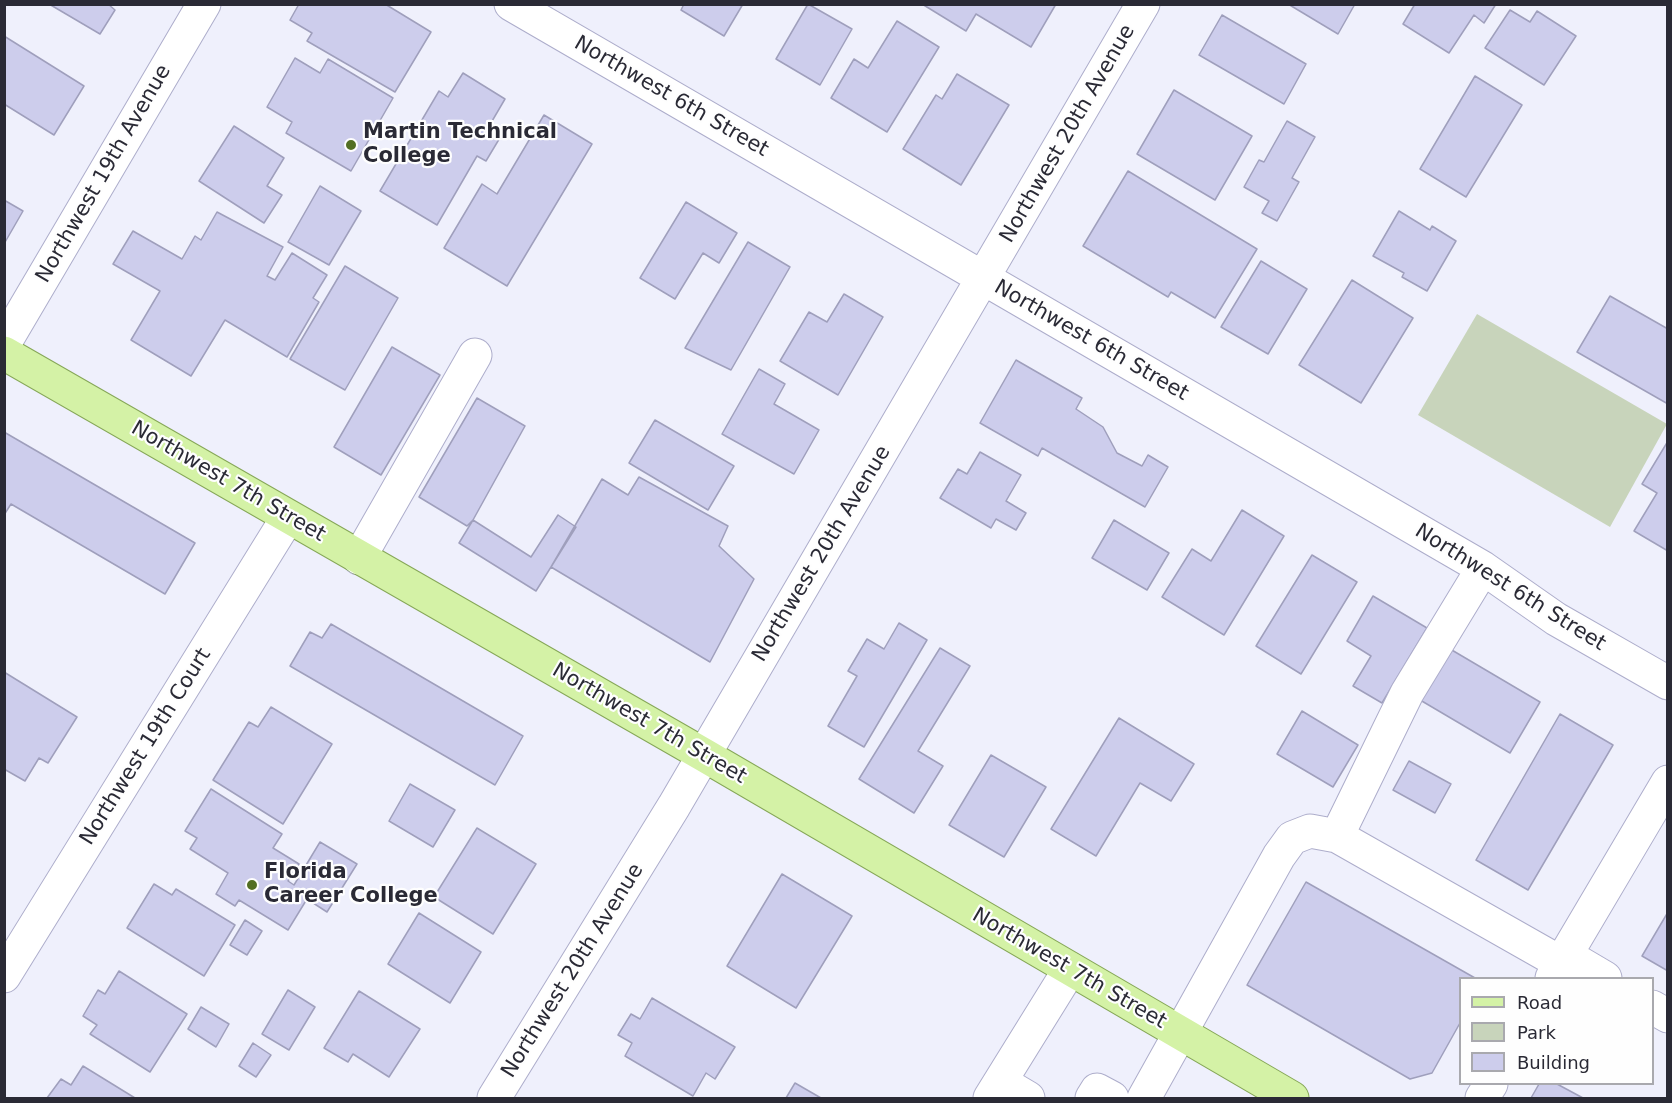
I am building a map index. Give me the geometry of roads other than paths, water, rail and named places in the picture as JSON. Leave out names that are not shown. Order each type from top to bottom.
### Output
[{"type":"main road","name":"Northwest 7th Street","points":[[4,353],[704,755],[1178,1033],[1276,1094]]},
{"type":"street","name":"Northwest 19th Avenue","points":[[4,344],[204,4]]},
{"type":"street","name":"Northwest 6th Street","points":[[511,4],[1483,568],[1556,620],[1668,683]]},
{"type":"street","name":"Northwest 20th Avenue","points":[[494,1098],[704,755],[985,279],[1143,4]]},
{"type":"street","points":[[359,558],[475,355]]},
{"type":"street","name":"Northwest 19th Court","points":[[4,976],[288,518]]},
{"type":"street","points":[[1337,836],[1407,693],[1483,568]]},
{"type":"street","points":[[1560,966],[1668,782]]},
{"type":"street","points":[[1144,1098],[1178,1033],[1279,856],[1293,838],[1310,831],[1337,836],[1560,966],[1601,977]]},
{"type":"street","points":[[1028,1098],[995,1090],[1070,969]]},
{"type":"street","points":[[1654,1008],[1668,1016]]},
{"type":"street","points":[[1482,1098],[1490,1085]]},
{"type":"street","points":[[1092,1098],[1097,1090],[1112,1098]]},
{"type":"place","name":"Martin Technical College","points":[[351,145]]},
{"type":"place","name":"Florida Career College","points":[[252,885]]}]
